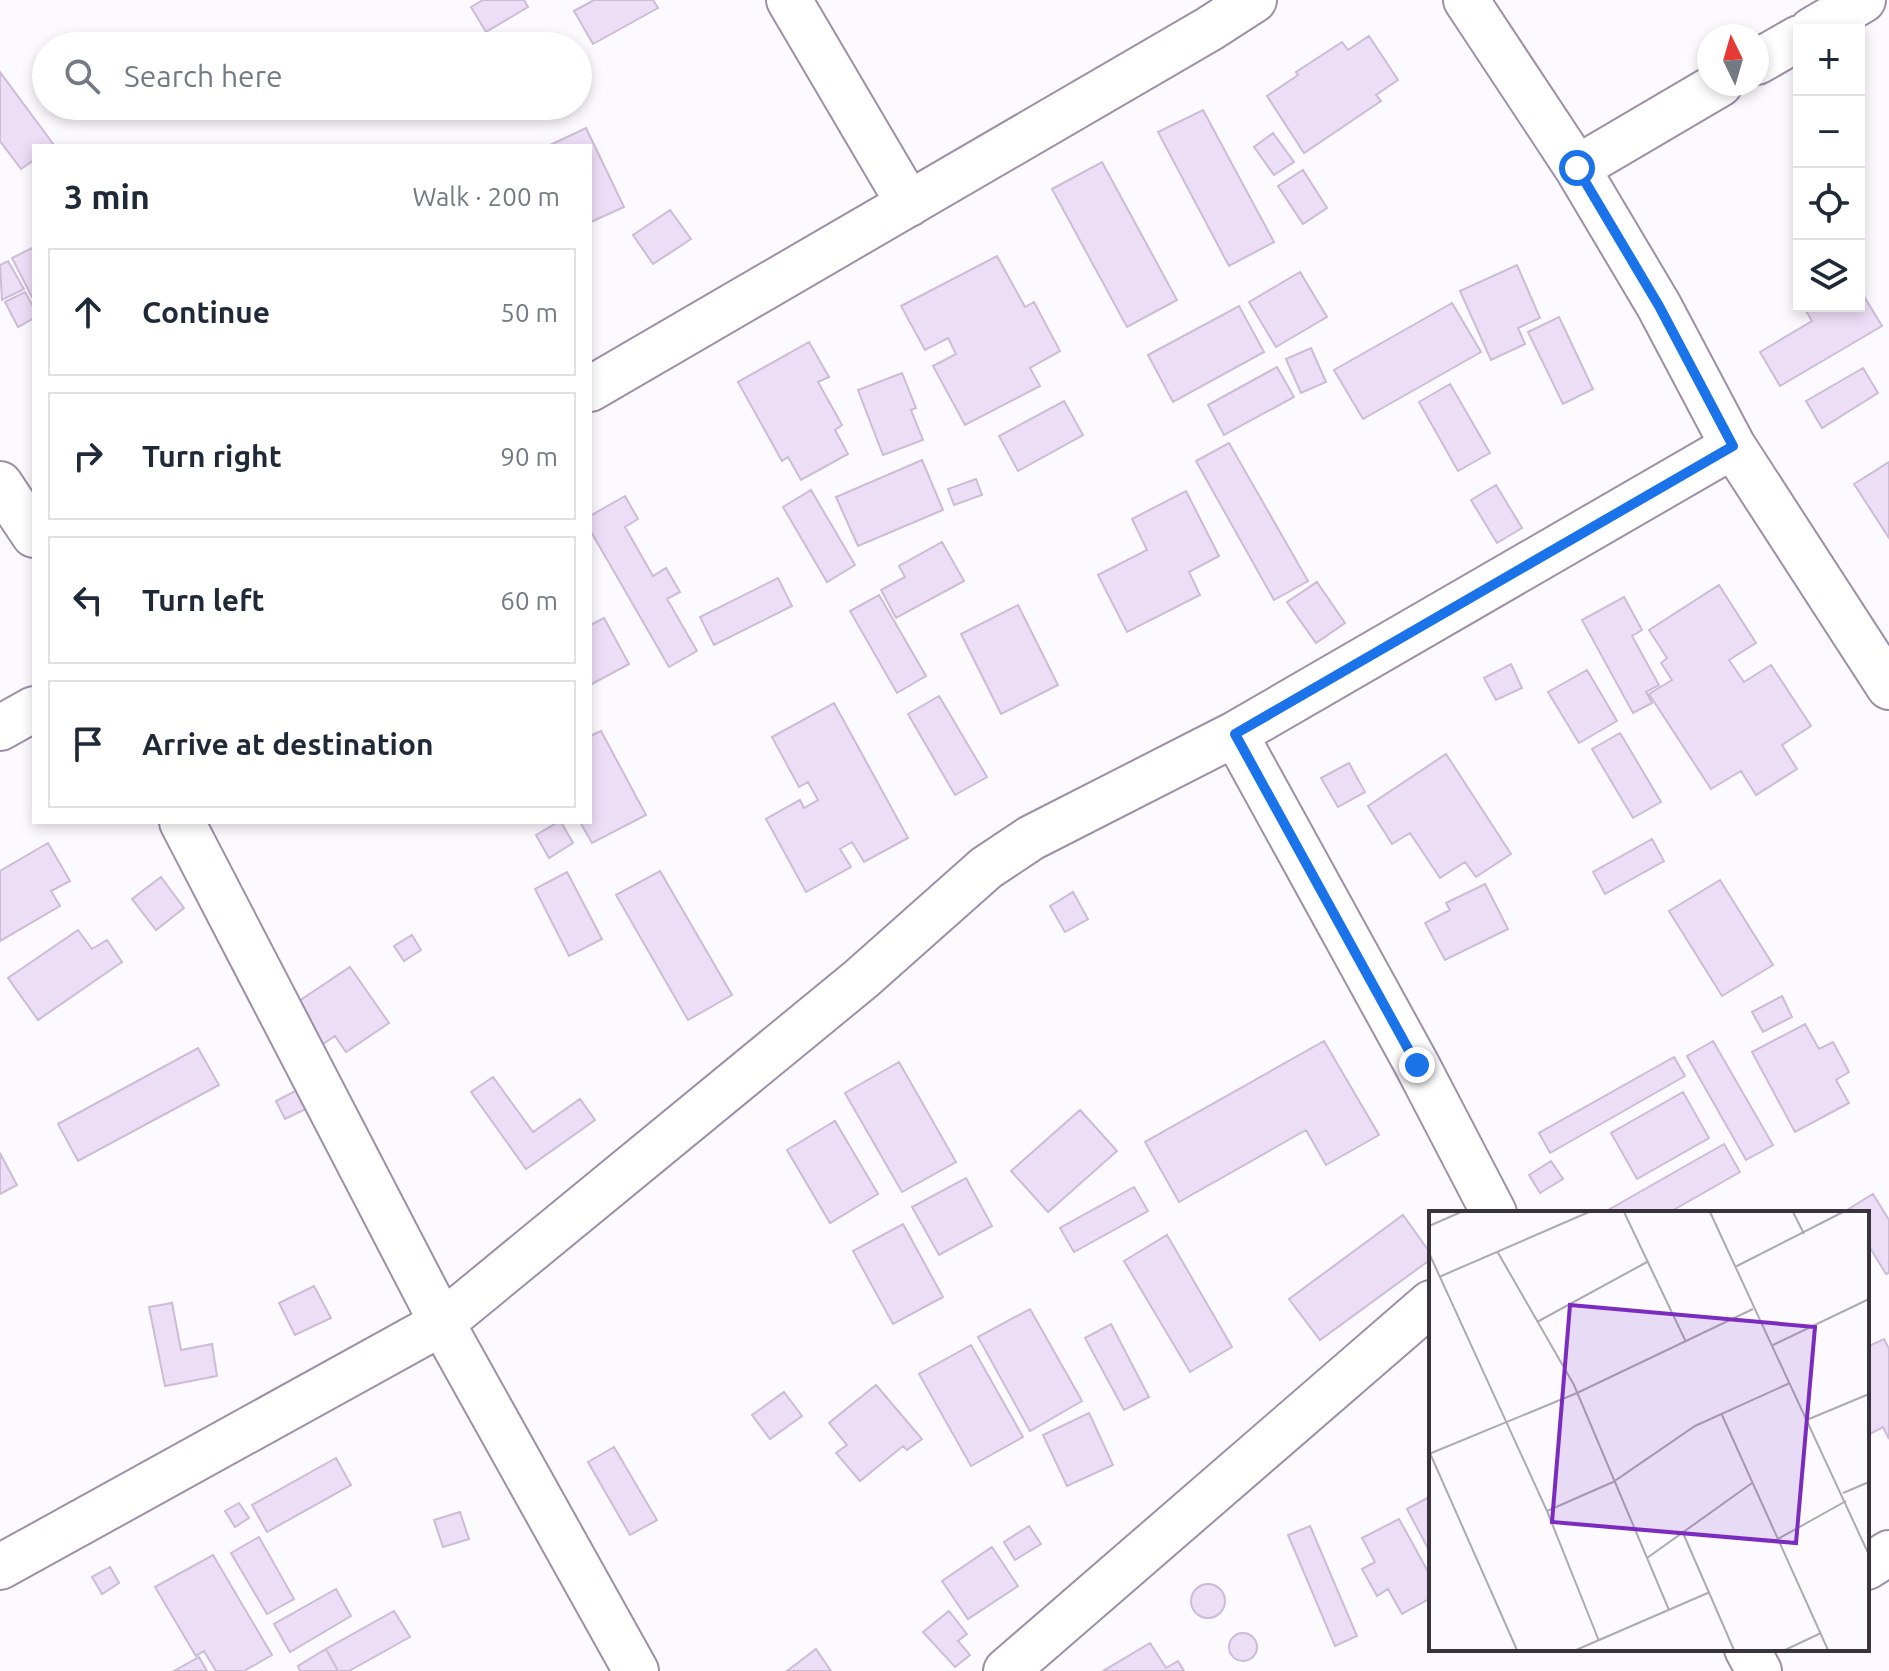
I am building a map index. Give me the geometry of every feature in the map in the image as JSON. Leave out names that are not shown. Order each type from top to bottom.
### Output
[{"type":"street","points":[[789,0],[909,204]]},
{"type":"street","points":[[592,388],[1254,0]]},
{"type":"street","points":[[1466,0],[1577,168],[1659,306],[1733,446],[1889,687]]},
{"type":"street","points":[[1822,24],[1863,0]]},
{"type":"street","points":[[1769,55],[1793,41]]},
{"type":"street","points":[[1577,168],[1700,96]]},
{"type":"street","points":[[0,1567],[442,1323],[861,979],[986,868],[1031,838],[1235,734],[1733,446]]},
{"type":"street","points":[[0,484],[32,532]]},
{"type":"street","points":[[0,728],[32,710]]},
{"type":"street","points":[[1235,734],[1417,1065],[1493,1211]]},
{"type":"street","points":[[183,824],[442,1323],[636,1671]]},
{"type":"street","points":[[1013,1669],[1429,1305]]},
{"type":"street","points":[[1869,1566],[1889,1553]]},
{"type":"street","points":[[1748,1651],[1759,1671]]},
{"type":"building","points":[[483,0],[524,0],[528,7],[486,32],[471,7]]},
{"type":"building","points":[[594,0],[653,0],[658,8],[593,44],[592,32],[586,32],[574,11]]},
{"type":"building","points":[[1369,36],[1398,80],[1376,95],[1381,101],[1304,153],[1267,96],[1298,75],[1296,72],[1342,42],[1348,50]]},
{"type":"building","points":[[0,72],[32,115],[32,120],[36,120],[53,144],[32,144],[32,161],[21,169],[0,141]]},
{"type":"building","points":[[1203,110],[1274,242],[1229,266],[1158,132]]},
{"type":"building","points":[[586,128],[624,207],[592,222],[592,144],[552,144]]},
{"type":"building","points":[[1273,133],[1294,162],[1274,175],[1254,147]]},
{"type":"building","points":[[1102,162],[1177,300],[1127,327],[1052,189]]},
{"type":"building","points":[[1303,170],[1327,208],[1303,224],[1278,186]]},
{"type":"building","points":[[670,210],[691,239],[653,264],[633,235]]},
{"type":"building","points":[[32,248],[32,297],[12,258]]},
{"type":"building","points":[[997,256],[1025,307],[1034,302],[1060,351],[1030,368],[1040,386],[965,425],[933,366],[956,354],[948,338],[925,350],[901,306]]},
{"type":"building","points":[[8,261],[24,289],[2,300],[0,265]]},
{"type":"building","points":[[1517,265],[1540,318],[1518,328],[1525,344],[1491,360],[1460,291]]},
{"type":"building","points":[[1300,272],[1327,317],[1276,347],[1249,302]]},
{"type":"building","points":[[25,292],[32,304],[32,319],[18,327],[5,302]]},
{"type":"building","points":[[1865,298],[1882,326],[1780,386],[1760,352],[1812,321],[1807,312],[1865,312]]},
{"type":"building","points":[[1452,303],[1481,352],[1363,419],[1334,370]]},
{"type":"building","points":[[1239,306],[1264,352],[1173,402],[1148,355]]},
{"type":"building","points":[[1559,317],[1593,389],[1563,404],[1528,332]]},
{"type":"building","points":[[809,342],[829,377],[818,382],[842,425],[835,430],[848,454],[801,480],[788,457],[782,461],[738,382]]},
{"type":"building","points":[[1311,348],[1326,382],[1301,393],[1286,359]]},
{"type":"building","points":[[1277,367],[1294,397],[1224,435],[1208,405]]},
{"type":"building","points":[[1863,368],[1878,393],[1822,428],[1806,401]]},
{"type":"building","points":[[902,373],[916,408],[911,410],[923,440],[883,455],[858,390]]},
{"type":"building","points":[[1450,384],[1490,453],[1458,471],[1419,402]]},
{"type":"building","points":[[1064,401],[1083,435],[1018,471],[999,436]]},
{"type":"building","points":[[1229,443],[1308,581],[1274,600],[1196,461]]},
{"type":"building","points":[[922,460],[943,510],[858,546],[836,497]]},
{"type":"building","points":[[1889,462],[1889,538],[1854,484]]},
{"type":"building","points":[[976,479],[982,495],[954,505],[948,489]]},
{"type":"building","points":[[1496,485],[1522,528],[1497,543],[1471,500]]},
{"type":"building","points":[[811,490],[855,565],[827,582],[783,507]]},
{"type":"building","points":[[1186,491],[1219,556],[1189,572],[1200,595],[1127,632],[1098,575],[1147,550],[1132,519]]},
{"type":"building","points":[[625,496],[638,519],[625,527],[653,576],[666,568],[680,592],[667,599],[697,651],[669,667],[592,533],[592,515]]},
{"type":"building","points":[[942,542],[964,581],[896,618],[881,590],[905,577],[899,566]]},
{"type":"building","points":[[778,578],[792,606],[714,645],[700,617]]},
{"type":"building","points":[[1317,582],[1345,623],[1316,643],[1287,602]]},
{"type":"building","points":[[1719,585],[1756,643],[1729,660],[1744,682],[1771,665],[1811,726],[1782,745],[1797,769],[1756,795],[1741,771],[1711,789],[1649,694],[1672,680],[1661,663],[1667,658],[1649,630]]},
{"type":"building","points":[[879,595],[926,676],[897,693],[850,611]]},
{"type":"building","points":[[1624,597],[1642,630],[1632,636],[1659,685],[1646,692],[1652,703],[1633,713],[1582,620]]},
{"type":"building","points":[[1018,605],[1058,685],[1001,714],[961,634]]},
{"type":"building","points":[[604,618],[629,664],[592,684],[592,624]]},
{"type":"building","points":[[1511,664],[1522,688],[1496,700],[1484,678]]},
{"type":"building","points":[[1587,670],[1617,721],[1579,743],[1548,692]]},
{"type":"building","points":[[939,696],[987,777],[955,795],[908,714]]},
{"type":"building","points":[[834,703],[908,838],[864,862],[852,842],[840,849],[851,867],[806,892],[766,819],[800,800],[804,808],[818,800],[808,782],[799,787],[772,737]]},
{"type":"building","points":[[601,731],[646,815],[592,843],[581,824],[592,824],[592,735]]},
{"type":"building","points":[[1620,733],[1661,802],[1633,818],[1592,749]]},
{"type":"building","points":[[1446,754],[1511,854],[1476,877],[1465,862],[1440,878],[1410,833],[1392,844],[1368,806]]},
{"type":"building","points":[[1349,763],[1365,792],[1338,807],[1321,778]]},
{"type":"building","points":[[555,824],[562,824],[573,843],[549,858],[536,835]]},
{"type":"building","points":[[1652,839],[1664,861],[1605,894],[1593,872]]},
{"type":"building","points":[[48,843],[70,881],[51,891],[60,906],[0,941],[0,871]]},
{"type":"building","points":[[660,871],[732,995],[688,1020],[616,895]]},
{"type":"building","points":[[567,872],[602,939],[569,956],[535,889]]},
{"type":"building","points":[[161,877],[184,908],[156,930],[132,899]]},
{"type":"building","points":[[1720,880],[1773,965],[1722,996],[1669,911]]},
{"type":"building","points":[[1485,884],[1508,929],[1445,960],[1425,923],[1450,910],[1446,903]]},
{"type":"building","points":[[1073,892],[1088,919],[1065,932],[1050,906]]},
{"type":"building","points":[[78,930],[92,949],[107,940],[122,962],[38,1020],[8,978]]},
{"type":"building","points":[[412,935],[421,950],[404,961],[394,946]]},
{"type":"building","points":[[350,967],[389,1023],[346,1052],[335,1036],[320,1046],[302,1021],[309,1016],[299,1001]]},
{"type":"building","points":[[1782,996],[1792,1017],[1763,1032],[1752,1012]]},
{"type":"building","points":[[1805,1024],[1819,1049],[1833,1042],[1849,1072],[1836,1080],[1849,1103],[1795,1132],[1752,1052]]},
{"type":"building","points":[[1324,1041],[1379,1135],[1326,1165],[1306,1130],[1179,1202],[1145,1142]]},
{"type":"building","points":[[1713,1041],[1773,1145],[1746,1160],[1687,1056]]},
{"type":"building","points":[[198,1048],[219,1085],[78,1161],[58,1124]]},
{"type":"building","points":[[1674,1057],[1685,1076],[1550,1153],[1539,1133]]},
{"type":"building","points":[[899,1062],[956,1162],[902,1192],[845,1093]]},
{"type":"building","points":[[493,1077],[533,1132],[580,1099],[595,1120],[526,1169],[471,1092]]},
{"type":"building","points":[[299,1089],[308,1108],[285,1119],[276,1101]]},
{"type":"building","points":[[1683,1092],[1709,1138],[1637,1179],[1611,1133]]},
{"type":"building","points":[[1080,1110],[1117,1151],[1048,1212],[1011,1171]]},
{"type":"building","points":[[835,1121],[878,1194],[830,1223],[787,1150]]},
{"type":"building","points":[[1724,1144],[1740,1172],[1672,1211],[1607,1211]]},
{"type":"building","points":[[0,1153],[17,1185],[0,1194]]},
{"type":"building","points":[[1551,1161],[1563,1179],[1540,1193],[1529,1175]]},
{"type":"building","points":[[966,1178],[992,1226],[939,1255],[912,1207]]},
{"type":"building","points":[[1134,1187],[1148,1211],[1074,1252],[1060,1228]]},
{"type":"building","points":[[1873,1194],[1889,1220],[1889,1273],[1886,1274],[1869,1246],[1869,1211],[1847,1210]]},
{"type":"building","points":[[1403,1215],[1429,1251],[1429,1260],[1320,1340],[1289,1299]]},
{"type":"building","points":[[903,1224],[943,1297],[893,1324],[853,1251]]},
{"type":"building","points":[[1167,1235],[1232,1347],[1190,1372],[1124,1261]]},
{"type":"building","points":[[314,1286],[331,1318],[295,1335],[279,1303]]},
{"type":"building","points":[[172,1303],[181,1350],[212,1344],[217,1376],[165,1386],[149,1307]]},
{"type":"building","points":[[1030,1309],[1082,1401],[1030,1431],[978,1337]]},
{"type":"building","points":[[1111,1324],[1149,1397],[1124,1410],[1085,1338]]},
{"type":"building","points":[[1884,1339],[1889,1349],[1889,1439],[1883,1427],[1869,1432],[1869,1346]]},
{"type":"building","points":[[971,1345],[1023,1437],[971,1466],[919,1374]]},
{"type":"building","points":[[876,1385],[922,1439],[907,1450],[903,1446],[860,1481],[836,1453],[847,1445],[829,1423]]},
{"type":"building","points":[[784,1392],[802,1416],[770,1439],[752,1415]]},
{"type":"building","points":[[1089,1413],[1113,1465],[1067,1486],[1043,1435]]},
{"type":"building","points":[[614,1447],[657,1520],[630,1535],[588,1462]]},
{"type":"building","points":[[336,1458],[351,1485],[267,1532],[252,1505]]},
{"type":"building","points":[[1429,1497],[1429,1550],[1407,1509]]},
{"type":"building","points":[[239,1503],[249,1518],[235,1527],[225,1511]]},
{"type":"building","points":[[460,1512],[469,1539],[443,1547],[434,1520]]},
{"type":"building","points":[[1399,1519],[1429,1573],[1429,1599],[1402,1614],[1388,1589],[1377,1596],[1362,1569],[1375,1562],[1362,1538]]},
{"type":"building","points":[[1029,1526],[1041,1544],[1015,1560],[1004,1542]]},
{"type":"building","points":[[1310,1526],[1357,1636],[1335,1646],[1288,1535]]},
{"type":"building","points":[[259,1537],[294,1599],[267,1614],[231,1553]]},
{"type":"building","points":[[992,1547],[1018,1586],[968,1619],[942,1581]]},
{"type":"building","points":[[213,1555],[272,1655],[244,1671],[216,1671],[204,1651],[196,1656],[155,1587]]},
{"type":"building","points":[[110,1567],[119,1583],[102,1594],[92,1577]]},
{"type":"building","points":[[1208,1584],[1220,1589],[1225,1601],[1220,1613],[1208,1618],[1196,1613],[1191,1601],[1196,1589]]},
{"type":"building","points":[[336,1589],[351,1616],[290,1652],[274,1624]]},
{"type":"building","points":[[394,1611],[410,1637],[349,1671],[338,1671],[326,1649]]},
{"type":"building","points":[[949,1611],[967,1634],[958,1641],[970,1655],[955,1667],[923,1632]]},
{"type":"building","points":[[1243,1633],[1253,1637],[1257,1647],[1253,1657],[1243,1661],[1233,1657],[1229,1647],[1233,1637]]},
{"type":"building","points":[[1150,1643],[1166,1668],[1178,1661],[1184,1671],[1103,1671]]},
{"type":"building","points":[[326,1649],[338,1671],[300,1671],[298,1666]]},
{"type":"building","points":[[816,1649],[831,1671],[787,1671]]},
{"type":"building","points":[[199,1657],[207,1671],[174,1671]]},
{"type":"route","points":[[1417,1065],[1235,734],[1733,446],[1659,306],[1577,168]]}]
